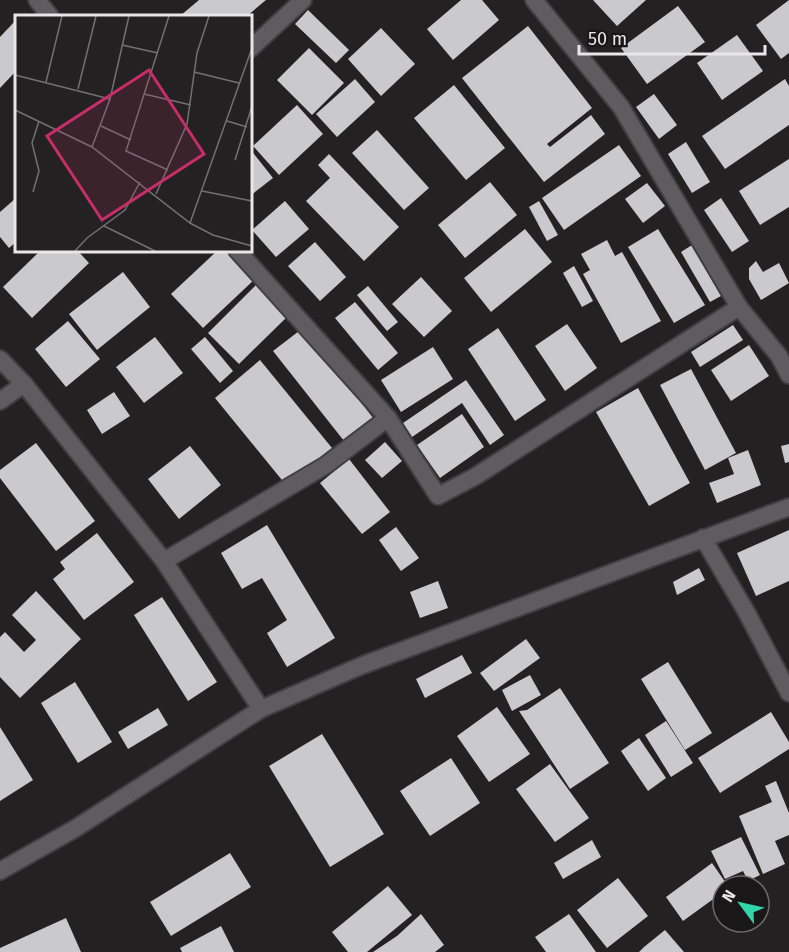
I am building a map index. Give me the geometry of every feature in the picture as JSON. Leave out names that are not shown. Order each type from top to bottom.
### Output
[{"type":"street","points":[[37,0],[49,15]]},
{"type":"street","points":[[252,47],[303,0]]},
{"type":"street","points":[[534,0],[621,107],[739,307],[779,356],[789,375]]},
{"type":"street","points":[[239,252],[388,418],[438,496],[476,476],[739,307]]},
{"type":"street","points":[[0,359],[24,384],[164,561],[261,709]]},
{"type":"street","points":[[0,401],[24,384]]},
{"type":"street","points":[[164,561],[326,465],[388,418]]},
{"type":"street","points":[[0,872],[76,828],[261,709],[363,665],[789,507]]},
{"type":"street","points":[[703,538],[747,613],[789,693]]},
{"type":"building","points":[[199,0],[266,0],[248,15],[181,15]]},
{"type":"building","points":[[461,0],[482,0],[499,20],[453,60],[427,29]]},
{"type":"building","points":[[593,0],[646,0],[617,26]]},
{"type":"building","points":[[789,0],[789,53],[781,59],[756,25]]},
{"type":"building","points":[[678,6],[705,42],[647,84],[621,48]]},
{"type":"building","points":[[308,10],[349,50],[336,63],[295,24]]},
{"type":"building","points":[[15,21],[15,72],[0,88],[0,37]]},
{"type":"building","points":[[528,26],[592,108],[547,144],[550,147],[591,115],[605,134],[544,182],[462,78]]},
{"type":"building","points":[[381,28],[415,64],[381,96],[348,59]]},
{"type":"building","points":[[737,35],[763,71],[722,100],[697,63]]},
{"type":"building","points":[[309,48],[344,83],[312,115],[277,80]]},
{"type":"building","points":[[355,79],[375,102],[337,137],[316,114]]},
{"type":"building","points":[[785,79],[789,86],[789,125],[725,169],[702,136]]},
{"type":"building","points":[[454,85],[505,148],[466,180],[414,118]]},
{"type":"building","points":[[654,94],[677,125],[659,139],[636,107]]},
{"type":"building","points":[[297,105],[323,134],[279,175],[253,146]]},
{"type":"building","points":[[377,130],[429,188],[404,210],[352,153]]},
{"type":"building","points":[[686,142],[710,182],[692,193],[668,154]]},
{"type":"building","points":[[619,145],[641,176],[564,230],[542,198]]},
{"type":"building","points":[[252,152],[273,178],[252,194]]},
{"type":"building","points":[[329,154],[399,227],[364,261],[306,201],[330,178],[318,165]]},
{"type":"building","points":[[789,159],[789,207],[760,225],[739,191]]},
{"type":"building","points":[[490,182],[517,215],[465,258],[438,225]]},
{"type":"building","points":[[647,183],[665,206],[643,223],[625,199]]},
{"type":"building","points":[[721,198],[749,241],[732,252],[704,210]]},
{"type":"building","points":[[15,199],[15,243],[9,248],[0,237],[0,212]]},
{"type":"building","points":[[285,201],[309,229],[276,257],[252,230]]},
{"type":"building","points":[[539,201],[558,235],[547,241],[529,207]]},
{"type":"building","points":[[525,229],[552,262],[491,312],[464,278]]},
{"type":"building","points":[[658,229],[705,305],[674,323],[628,247]]},
{"type":"building","points":[[607,240],[615,256],[622,252],[661,321],[621,343],[583,274],[590,270],[581,254]]},
{"type":"building","points":[[315,242],[346,277],[320,301],[288,266]]},
{"type":"building","points":[[692,245],[721,296],[710,302],[681,252]]},
{"type":"building","points":[[39,252],[79,252],[89,263],[32,318],[3,287]]},
{"type":"building","points":[[216,252],[234,252],[257,277],[203,328],[171,294]]},
{"type":"building","points":[[756,261],[763,272],[779,263],[789,283],[761,300],[749,279],[749,268]]},
{"type":"building","points":[[574,266],[593,301],[582,307],[563,273]]},
{"type":"building","points":[[123,272],[150,307],[97,350],[69,314]]},
{"type":"building","points":[[421,277],[452,311],[424,337],[392,304]]},
{"type":"building","points":[[257,284],[288,316],[239,364],[208,333]]},
{"type":"building","points":[[368,286],[398,322],[387,331],[357,295]]},
{"type":"building","points":[[355,302],[398,353],[378,370],[335,318]]},
{"type":"building","points":[[68,321],[100,359],[66,387],[35,349]]},
{"type":"building","points":[[567,324],[597,368],[565,391],[535,346]]},
{"type":"building","points":[[733,325],[743,340],[700,367],[691,352]]},
{"type":"building","points":[[303,328],[377,423],[348,446],[273,351]]},
{"type":"building","points":[[498,328],[546,400],[515,421],[468,349]]},
{"type":"building","points":[[155,337],[183,373],[144,403],[116,367]]},
{"type":"building","points":[[205,337],[233,371],[220,383],[191,349]]},
{"type":"building","points":[[749,345],[769,376],[731,401],[711,370]]},
{"type":"building","points":[[433,347],[453,379],[401,412],[381,380]]},
{"type":"building","points":[[260,360],[332,448],[286,485],[215,398]]},
{"type":"building","points":[[691,369],[736,453],[705,470],[660,385]]},
{"type":"building","points":[[466,380],[504,435],[490,445],[462,403],[412,437],[403,423]]},
{"type":"building","points":[[638,388],[690,483],[649,506],[596,412]]},
{"type":"building","points":[[114,392],[130,416],[102,434],[87,410]]},
{"type":"building","points":[[462,414],[484,447],[440,478],[417,445]]},
{"type":"building","points":[[385,442],[402,461],[382,478],[365,460]]},
{"type":"building","points":[[36,443],[95,521],[56,551],[0,478],[0,470]]},
{"type":"building","points":[[789,444],[789,462],[785,463],[781,446]]},
{"type":"building","points":[[190,446],[221,485],[179,519],[148,479]]},
{"type":"building","points":[[748,450],[761,485],[717,503],[709,483],[734,474],[728,458]]},
{"type":"building","points":[[349,459],[390,512],[362,534],[320,483]]},
{"type":"building","points":[[267,525],[335,638],[287,667],[267,633],[287,620],[262,578],[242,589],[221,553]]},
{"type":"building","points":[[396,527],[419,558],[401,571],[379,540]]},
{"type":"building","points":[[789,530],[789,581],[756,596],[737,553]]},
{"type":"building","points":[[97,533],[134,582],[84,620],[53,579],[65,569],[60,562]]},
{"type":"building","points":[[699,568],[705,580],[677,595],[673,582]]},
{"type":"building","points":[[438,581],[448,608],[420,618],[410,592]]},
{"type":"building","points":[[36,591],[81,639],[20,698],[0,677],[0,637],[5,632],[24,652],[36,640],[12,615]]},
{"type":"building","points":[[162,597],[217,682],[188,701],[134,615]]},
{"type":"building","points":[[526,639],[540,658],[494,691],[480,673]]},
{"type":"building","points":[[462,655],[472,673],[425,698],[416,679]]},
{"type":"building","points":[[668,662],[712,733],[685,750],[641,679]]},
{"type":"building","points":[[530,675],[541,695],[512,711],[502,690]]},
{"type":"building","points":[[75,682],[112,742],[78,763],[41,703]]},
{"type":"building","points":[[560,688],[609,763],[570,789],[519,711],[527,710]]},
{"type":"building","points":[[497,707],[530,754],[489,782],[457,736]]},
{"type":"building","points":[[158,708],[168,725],[128,749],[118,732]]},
{"type":"building","points":[[771,712],[789,742],[789,749],[720,793],[698,758]]},
{"type":"building","points":[[666,721],[693,763],[671,777],[645,735]]},
{"type":"building","points":[[0,727],[33,780],[0,801]]},
{"type":"building","points":[[322,734],[384,834],[330,867],[269,766]]},
{"type":"building","points":[[639,738],[666,778],[648,791],[621,751]]},
{"type":"building","points":[[451,758],[480,803],[430,836],[400,791]]},
{"type":"building","points":[[550,764],[589,818],[555,842],[516,789]]},
{"type":"building","points":[[776,781],[789,813],[789,835],[775,841],[785,864],[763,874],[739,816],[772,802],[765,786]]},
{"type":"building","points":[[741,837],[760,874],[744,874],[743,871],[736,874],[722,874],[711,851]]},
{"type":"building","points":[[592,840],[601,857],[563,879],[554,863]]},
{"type":"building","points":[[230,853],[251,887],[171,936],[150,902]]},
{"type":"building","points":[[712,863],[720,874],[711,874],[711,901],[683,921],[666,897]]},
{"type":"building","points":[[618,878],[648,916],[607,948],[577,910]]},
{"type":"building","points":[[388,886],[412,915],[367,952],[348,952],[332,932]]},
{"type":"building","points":[[421,914],[444,945],[435,952],[373,952],[397,936]]},
{"type":"building","points":[[569,914],[596,952],[546,952],[535,937]]},
{"type":"building","points":[[66,918],[81,952],[0,952],[0,948]]},
{"type":"building","points":[[221,926],[234,952],[182,952],[180,948]]},
{"type":"building","points":[[665,930],[684,952],[639,952],[644,947]]}]
